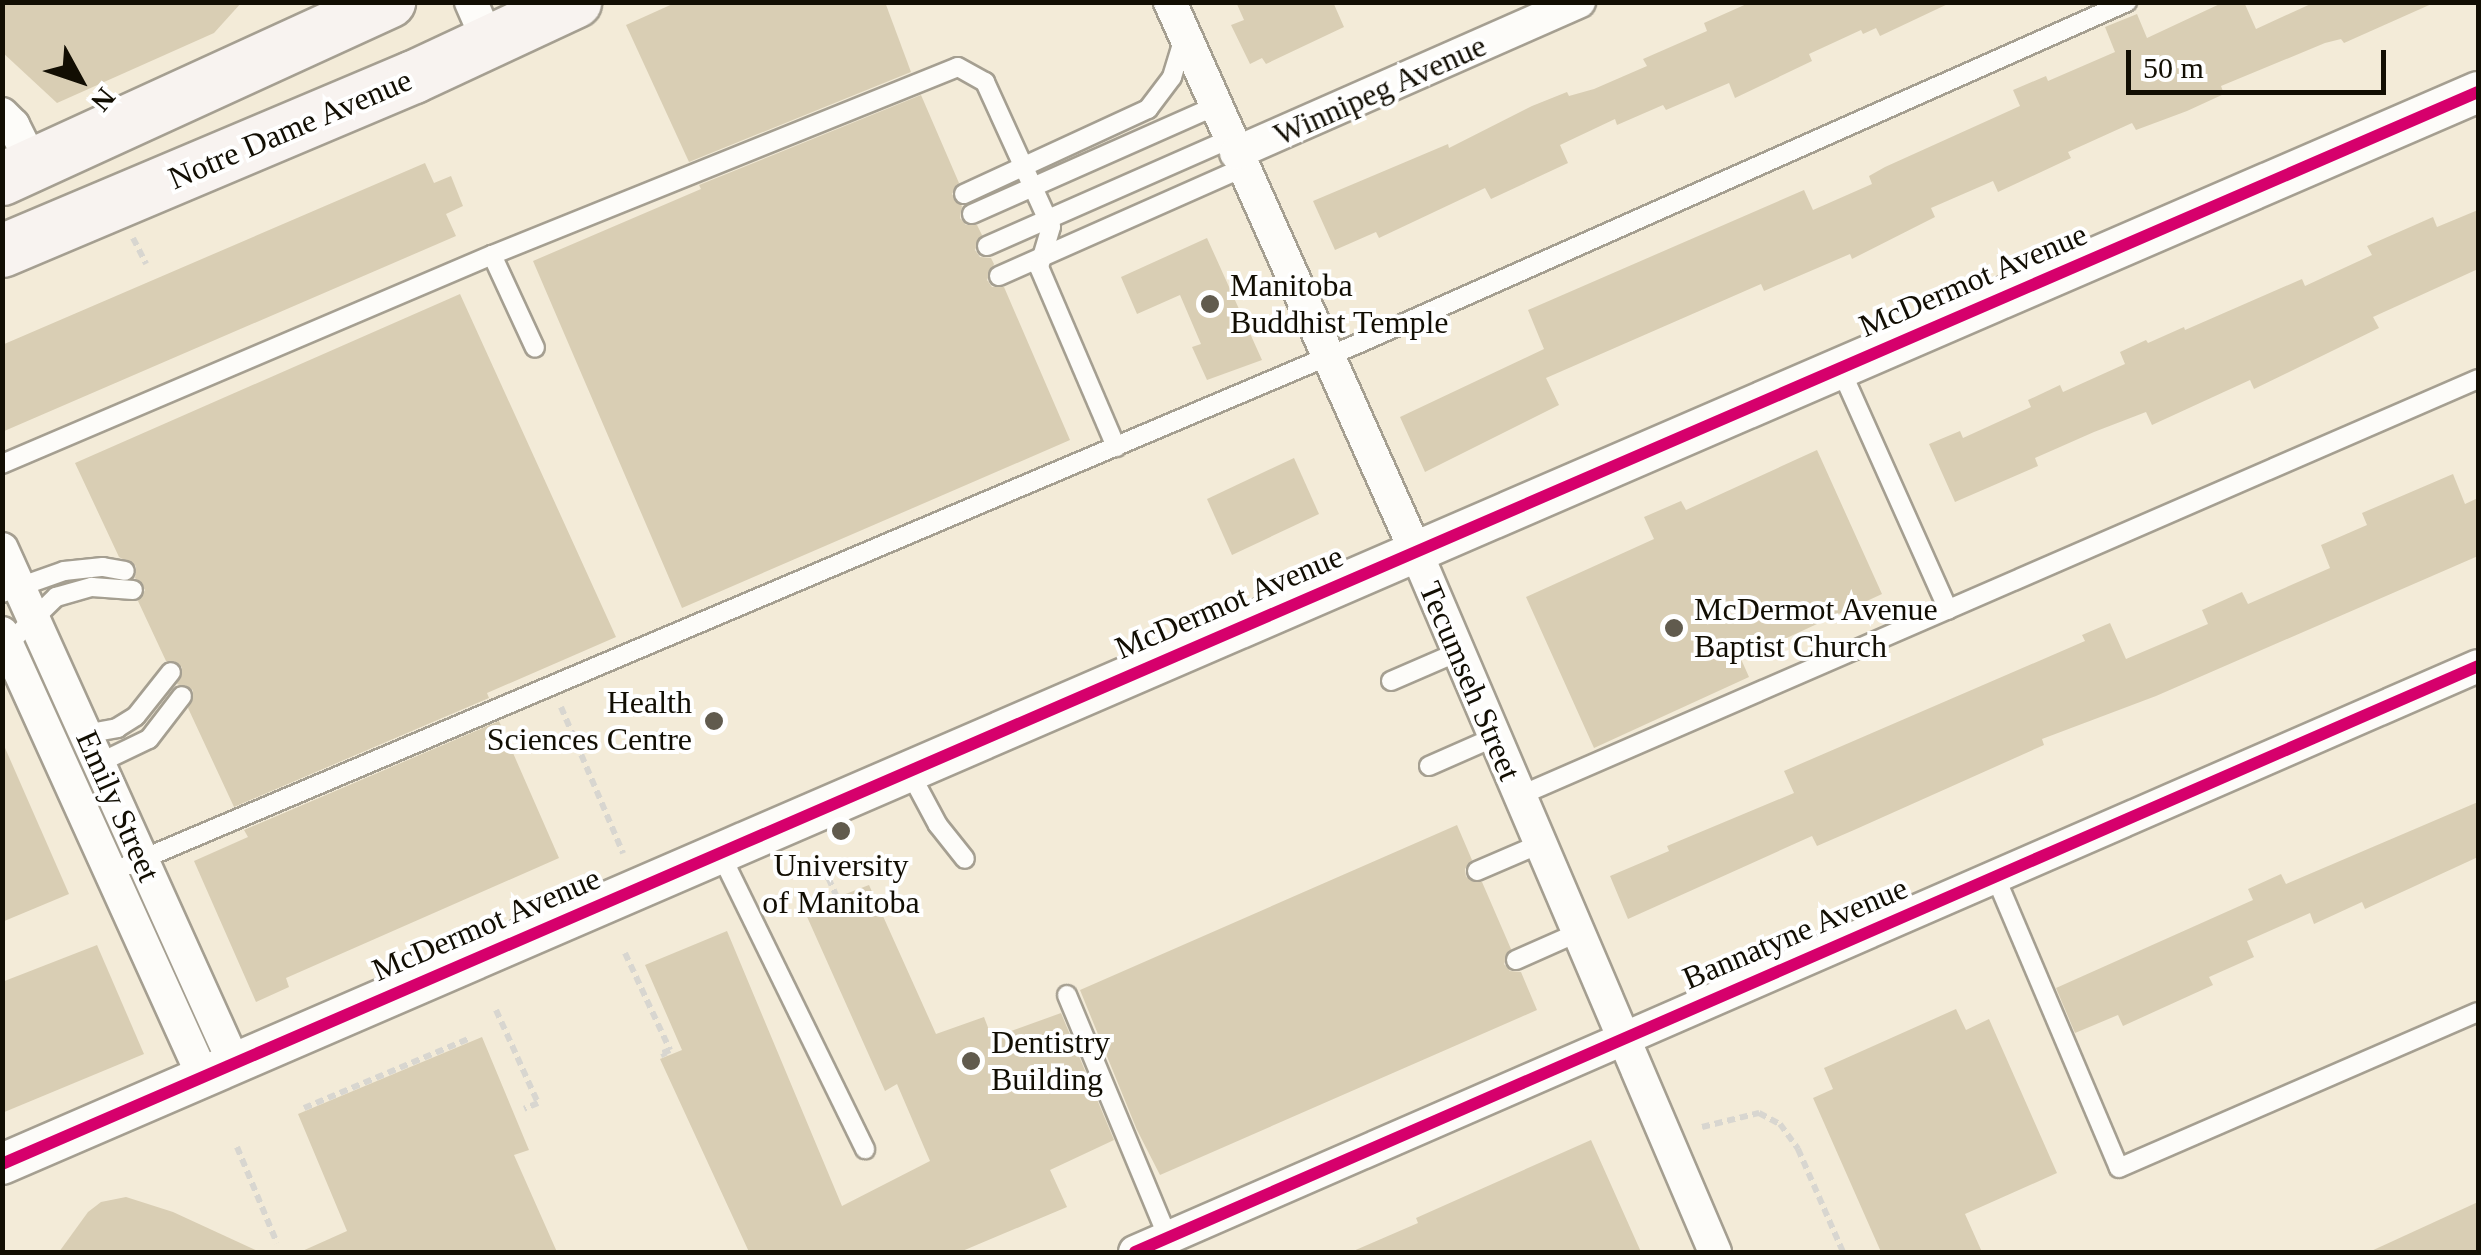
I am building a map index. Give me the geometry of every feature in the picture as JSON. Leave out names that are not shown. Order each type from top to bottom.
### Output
[{"type":"main road","points":[[18,172],[389,2]]},
{"type":"main road","name":"Notre Dame Avenue","points":[[2,251],[480,22],[575,2]]},
{"type":"street","name":"Tecumseh Street","points":[[1170,2],[1416,552],[1715,1252]]},
{"type":"street","name":"Winnipeg Avenue","points":[[1236,154],[1524,14],[1579,2]]},
{"type":"street","name":"McDermot Avenue","points":[[2,1164],[2478,92]]},
{"type":"street","points":[[2,114],[13,125],[18,172]]},
{"type":"street","name":"Emily Street","points":[[2,549],[11,590],[34,618],[93,749],[127,865]]},
{"type":"street","name":"Emily Street","points":[[6,638],[49,732],[127,865],[218,1070]]},
{"type":"street","name":"Bannatyne Avenue","points":[[1135,1252],[2478,666]]},
{"type":"lane","points":[[127,865],[1327,357],[2127,2]]},
{"type":"lane","points":[[964,194],[1148,109],[1172,77],[1184,34]]},
{"type":"lane","points":[[2,464],[492,254],[958,67],[985,82],[1051,227],[1039,267],[1116,447]]},
{"type":"lane","points":[[972,214],[1216,106]]},
{"type":"lane","points":[[986,246],[1236,154]]},
{"type":"lane","points":[[999,276],[1042,258],[1236,154]]},
{"type":"lane","points":[[492,254],[534,348]]},
{"type":"lane","points":[[1840,368],[1948,610]]},
{"type":"lane","points":[[1519,796],[2478,380]]},
{"type":"lane","points":[[11,590],[84,568],[125,572]]},
{"type":"lane","points":[[6,638],[56,596],[110,586],[133,590]]},
{"type":"lane","points":[[1390,680],[1458,652]]},
{"type":"lane","points":[[93,749],[136,716],[172,672]]},
{"type":"lane","points":[[49,732],[93,749],[149,739],[182,696]]},
{"type":"lane","points":[[1429,766],[1494,737]]},
{"type":"lane","points":[[908,771],[938,825],[965,859]]},
{"type":"lane","points":[[1477,871],[1540,844]]},
{"type":"lane","points":[[720,853],[865,1148]]},
{"type":"lane","points":[[1995,876],[2119,1168],[2478,1012]]},
{"type":"lane","points":[[1516,960],[1577,933]]},
{"type":"lane","points":[[1067,996],[1168,1238]]},
{"type":"path","points":[[130,232],[146,264]]},
{"type":"path","points":[[552,685],[623,853]]},
{"type":"path","points":[[823,866],[837,897]]},
{"type":"path","points":[[625,953],[670,1050],[663,1053],[665,1057]]},
{"type":"path","points":[[496,1010],[538,1104],[524,1109]]},
{"type":"path","points":[[304,1108],[468,1039]]},
{"type":"path","points":[[358,1072],[363,1085]]},
{"type":"path","points":[[1702,1127],[1759,1113],[1780,1124],[1798,1148],[1843,1252]]},
{"type":"path","points":[[237,1147],[278,1243]]},
{"type":"building","points":[[2,2],[242,2],[214,33],[57,103],[2,52]]},
{"type":"building","points":[[677,2],[885,2],[911,72],[689,162],[626,25]]},
{"type":"building","points":[[1236,2],[1333,2],[1344,27],[1266,64],[1262,58],[1250,64],[1231,25],[1244,20]]},
{"type":"building","points":[[1751,2],[1952,2],[1880,36],[1876,28],[1863,34],[1861,30],[1809,54],[1812,61],[1735,98],[1729,83],[1666,110],[1663,105],[1617,125],[1615,119],[1560,145],[1568,163],[1491,199],[1485,188],[1379,238],[1376,232],[1335,250],[1313,201],[1448,144],[1449,148],[1532,106],[1567,92],[1569,96],[1594,89],[1647,66],[1643,59],[1707,31],[1704,23]]},
{"type":"building","points":[[2224,2],[2244,2],[2256,29],[2315,2],[2436,2],[2344,43],[2341,39],[2325,43],[2221,86],[2224,94],[2187,111],[2136,130],[2132,123],[2068,152],[2071,158],[1998,192],[1993,181],[1931,208],[1935,217],[1852,259],[1850,254],[1764,291],[1761,284],[1546,378],[1559,405],[1425,472],[1400,417],[1544,349],[1528,310],[1804,190],[1813,210],[1872,184],[1869,176],[1885,167],[2020,106],[2013,90],[2046,76],[2048,81],[2115,52],[2105,27],[2137,14],[2147,38]]},
{"type":"building","points":[[921,95],[959,183],[952,194],[962,206],[960,218],[966,225],[977,225],[982,235],[975,250],[980,257],[991,258],[994,264],[987,280],[992,287],[1004,287],[1070,440],[682,608],[533,261],[701,189],[699,185]]},
{"type":"building","points":[[425,163],[434,183],[451,176],[463,206],[446,214],[456,236],[2,432],[2,345]]},
{"type":"building","points":[[2478,210],[2478,269],[2373,317],[2379,328],[2254,389],[2250,380],[2152,425],[2146,412],[2094,432],[2035,458],[2038,466],[1955,502],[1929,444],[1960,431],[1963,438],[2031,407],[2028,400],[2060,385],[2063,392],[2125,364],[2120,352],[2146,340],[2148,343],[2184,327],[2185,330],[2302,279],[2305,286],[2372,255],[2367,246],[2433,217],[2437,227]]},
{"type":"building","name":"Manitoba Buddhist Temple","points":[[1207,238],[1262,360],[1207,380],[1192,347],[1201,344],[1180,295],[1137,314],[1121,277]]},
{"type":"building","points":[[460,294],[616,637],[487,693],[489,698],[234,807],[188,708],[193,690],[177,684],[182,667],[166,661],[138,601],[145,590],[135,578],[136,566],[119,557],[75,463]]},
{"type":"building","name":"McDermot Avenue Baptist Church","points":[[1817,450],[1882,594],[1741,659],[1749,677],[1594,748],[1526,597],[1654,539],[1644,517],[1681,501],[1686,510]]},
{"type":"building","points":[[1294,458],[1319,514],[1232,555],[1207,499]]},
{"type":"building","points":[[2453,474],[2465,504],[2478,498],[2478,556],[2156,696],[2042,739],[2044,745],[1817,846],[1812,836],[1628,919],[1610,876],[1669,851],[1667,846],[1794,793],[1784,771],[2085,641],[2082,635],[2110,623],[2126,659],[2208,624],[2202,610],[2242,592],[2248,604],[2330,568],[2321,545],[2367,525],[2362,513]]},
{"type":"building","points":[[499,721],[559,858],[286,978],[289,987],[256,1002],[194,861],[248,837],[244,830]]},
{"type":"building","points":[[2,741],[69,894],[2,922]]},
{"type":"building","points":[[2478,802],[2478,857],[2365,909],[2362,902],[2314,924],[2310,913],[2247,941],[2254,957],[2209,977],[2213,985],[2123,1026],[2118,1015],[2075,1033],[2056,988],[2253,900],[2248,889],[2281,874],[2286,884]]},
{"type":"building","points":[[1457,825],[1472,860],[1465,869],[1466,877],[1482,882],[1511,949],[1504,964],[1510,971],[1521,972],[1537,1010],[1160,1175],[1137,1130],[1080,990]]},
{"type":"building","points":[[869,885],[936,1034],[984,1017],[992,1038],[1061,1013],[1114,1140],[1050,1170],[1067,1207],[960,1252],[749,1252],[660,1059],[682,1050],[645,965],[727,931],[842,1206],[930,1161],[897,1084],[885,1091],[804,910]]},
{"type":"building","points":[[97,945],[144,1054],[2,1113],[2,982]]},
{"type":"building","points":[[1956,1009],[1966,1030],[1989,1019],[2057,1173],[1965,1214],[1982,1252],[1881,1252],[1813,1098],[1833,1089],[1824,1068]]},
{"type":"building","points":[[482,1037],[529,1150],[514,1155],[557,1252],[300,1252],[347,1231],[298,1114]]},
{"type":"building","points":[[1591,1140],[1641,1252],[1351,1252],[1418,1223],[1416,1218]]},
{"type":"building","points":[[126,1197],[173,1212],[260,1252],[59,1252],[88,1212],[101,1202]]},
{"type":"building","points":[[2478,1202],[2478,1252],[2369,1252]]},
{"type":"cycle path","points":[[2,1164],[2478,92]]},
{"type":"cycle path","points":[[1135,1252],[2478,666]]},
{"type":"place","name":"Manitoba Buddhist Temple","points":[[1210,304]]},
{"type":"place","name":"McDermot Avenue Baptist Church","points":[[1674,628]]},
{"type":"place","name":"Health Sciences Centre","points":[[714,721]]},
{"type":"place","name":"University of Manitoba","points":[[841,831]]},
{"type":"place","name":"Dentistry Building","points":[[971,1061]]}]
